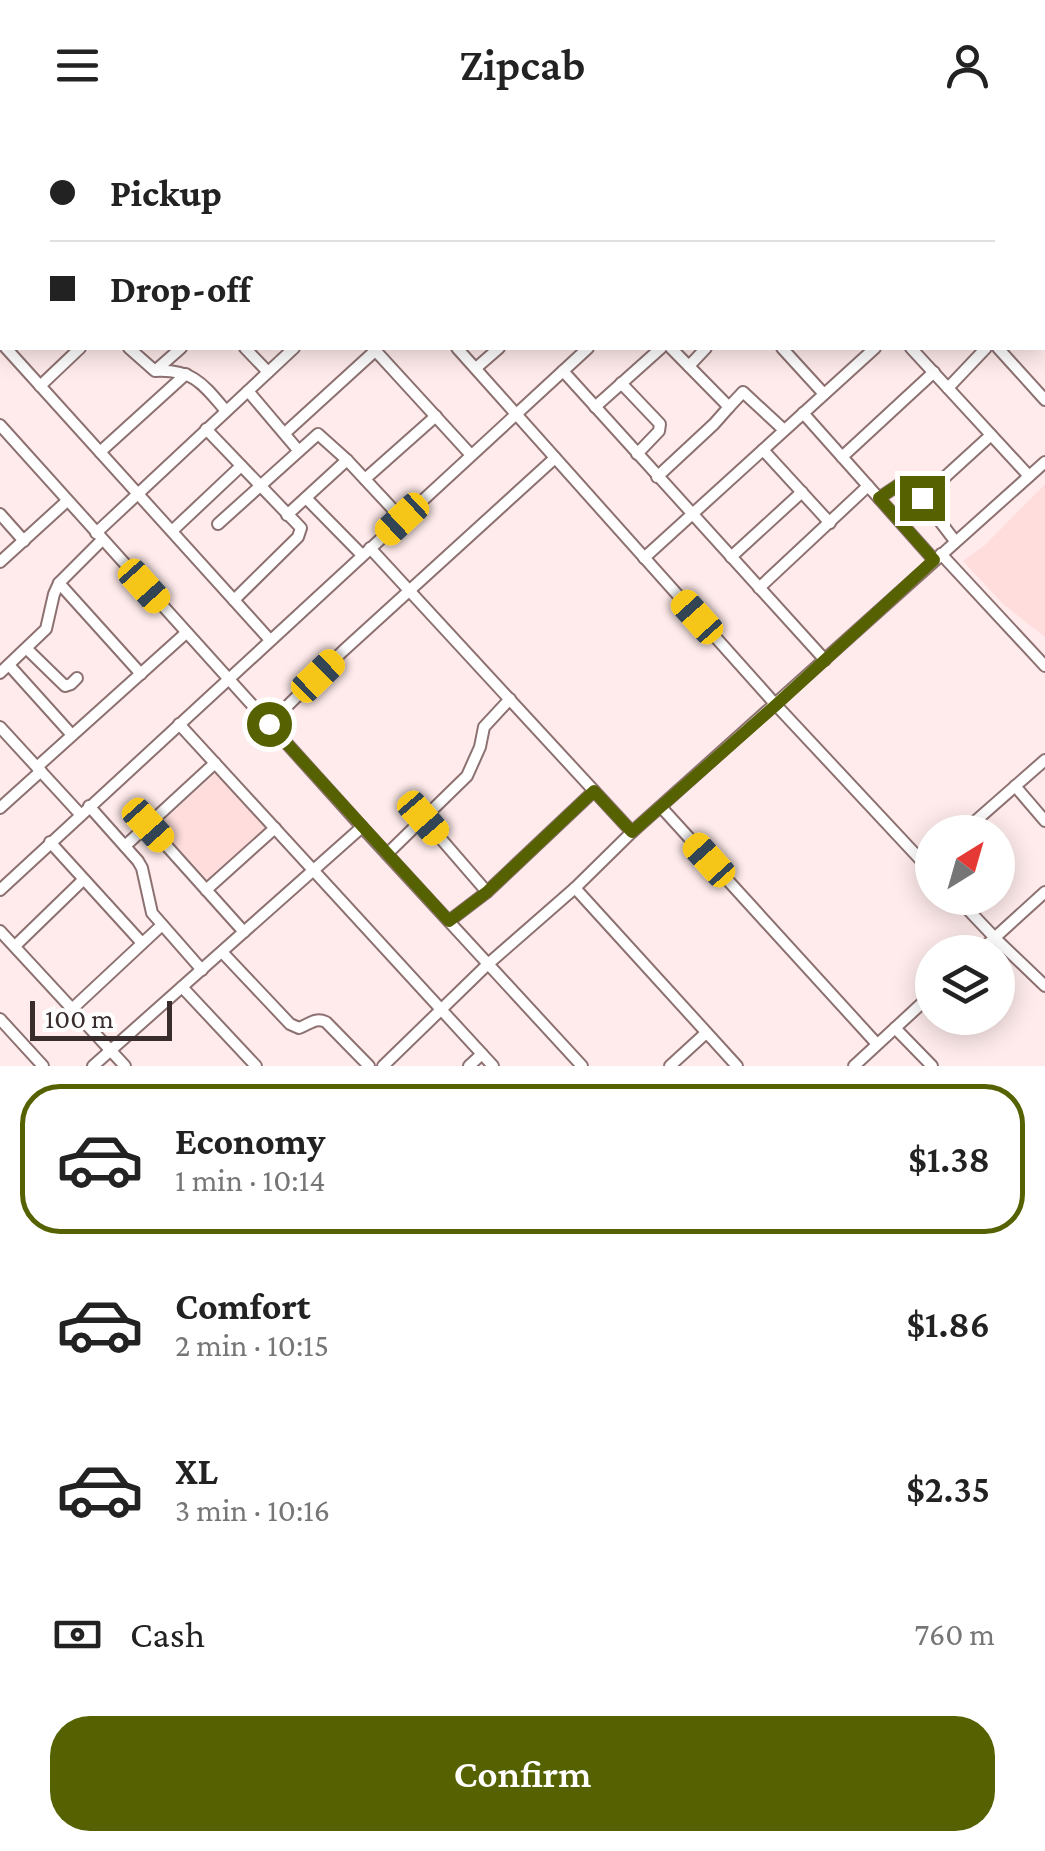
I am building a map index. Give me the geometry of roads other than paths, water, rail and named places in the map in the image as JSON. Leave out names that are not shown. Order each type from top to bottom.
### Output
[{"type":"street","points":[[11,350],[270,640]]},
{"type":"street","points":[[40,386],[78,350]]},
{"type":"street","points":[[132,350],[155,371],[186,374],[206,388],[226,411]]},
{"type":"street","points":[[155,371],[179,350]]},
{"type":"street","points":[[247,350],[268,372]]},
{"type":"street","points":[[72,735],[4,669],[46,629],[59,584],[99,536],[138,493],[292,350]]},
{"type":"street","points":[[284,433],[373,350]]},
{"type":"street","points":[[375,350],[471,455]]},
{"type":"street","points":[[459,350],[776,705],[915,849]]},
{"type":"street","points":[[476,368],[497,350]]},
{"type":"street","points":[[0,890],[586,350]]},
{"type":"street","points":[[595,408],[659,350]]},
{"type":"street","points":[[674,350],[729,408]]},
{"type":"street","points":[[689,366],[704,350]]},
{"type":"street","points":[[789,350],[824,394]]},
{"type":"street","points":[[644,558],[873,350]]},
{"type":"street","points":[[913,350],[1029,476]]},
{"type":"street","points":[[948,388],[984,350]]},
{"type":"street","points":[[1000,350],[1041,386],[1045,400]]},
{"type":"street","points":[[562,371],[825,660]]},
{"type":"street","points":[[842,457],[934,372]]},
{"type":"street","points":[[100,452],[186,374]]},
{"type":"street","points":[[622,384],[660,424],[659,431],[637,454]]},
{"type":"street","points":[[248,391],[298,450]]},
{"type":"street","points":[[658,477],[744,392],[784,430]]},
{"type":"street","points":[[803,413],[879,498],[1045,666]]},
{"type":"street","points":[[304,416],[402,519]]},
{"type":"street","points":[[365,479],[436,416]]},
{"type":"street","points":[[1,429],[582,1066]]},
{"type":"street","points":[[206,429],[301,528],[301,533],[234,600]]},
{"type":"street","points":[[218,524],[318,434]]},
{"type":"street","points":[[922,498],[991,435]]},
{"type":"street","points":[[763,450],[830,522]]},
{"type":"street","points":[[269,724],[343,651],[555,458]]},
{"type":"street","points":[[288,514],[347,460]]},
{"type":"street","points":[[384,1066],[632,832],[1045,462]]},
{"type":"street","points":[[172,531],[241,466]]},
{"type":"street","points":[[879,498],[903,482],[922,498],[955,541]]},
{"type":"street","points":[[759,588],[868,486]]},
{"type":"street","points":[[730,557],[802,492]]},
{"type":"street","points":[[306,498],[411,591],[632,832]]},
{"type":"street","points":[[0,562],[67,501]]},
{"type":"street","points":[[0,514],[24,541]]},
{"type":"street","points":[[59,584],[141,674]]},
{"type":"street","points":[[0,808],[72,735],[186,633]]},
{"type":"street","points":[[28,648],[65,686],[77,678]]},
{"type":"street","points":[[386,854],[466,776],[480,748],[484,727],[510,699]]},
{"type":"street","points":[[178,724],[493,1066]]},
{"type":"street","points":[[0,727],[39,769],[125,846],[142,868],[152,913],[202,970]]},
{"type":"street","points":[[982,815],[1045,760]]},
{"type":"street","points":[[125,846],[215,763]]},
{"type":"street","points":[[1015,786],[1045,821]]},
{"type":"street","points":[[449,921],[487,892],[594,791]]},
{"type":"street","points":[[660,807],[878,1044]]},
{"type":"street","points":[[423,818],[487,892]]},
{"type":"street","points":[[148,825],[244,932]]},
{"type":"street","points":[[206,890],[275,828]]},
{"type":"street","points":[[93,1066],[362,828]]},
{"type":"street","points":[[50,842],[142,943]]},
{"type":"street","points":[[15,946],[83,880]]},
{"type":"street","points":[[574,888],[736,1066]]},
{"type":"street","points":[[998,935],[1045,892]]},
{"type":"street","points":[[973,915],[992,935]]},
{"type":"street","points":[[72,1009],[162,925]]},
{"type":"street","points":[[0,931],[125,1066]]},
{"type":"street","points":[[222,952],[290,1024],[300,1028],[314,1020],[326,1022],[369,1066]]},
{"type":"street","points":[[1015,957],[1045,986]]},
{"type":"street","points":[[182,987],[256,1066]]},
{"type":"street","points":[[854,1066],[915,1010]]},
{"type":"street","points":[[0,1019],[43,1066]]},
{"type":"street","points":[[895,1028],[932,1066]]},
{"type":"street","points":[[670,1066],[706,1033]]},
{"type":"street","points":[[469,1066],[482,1054]]}]
